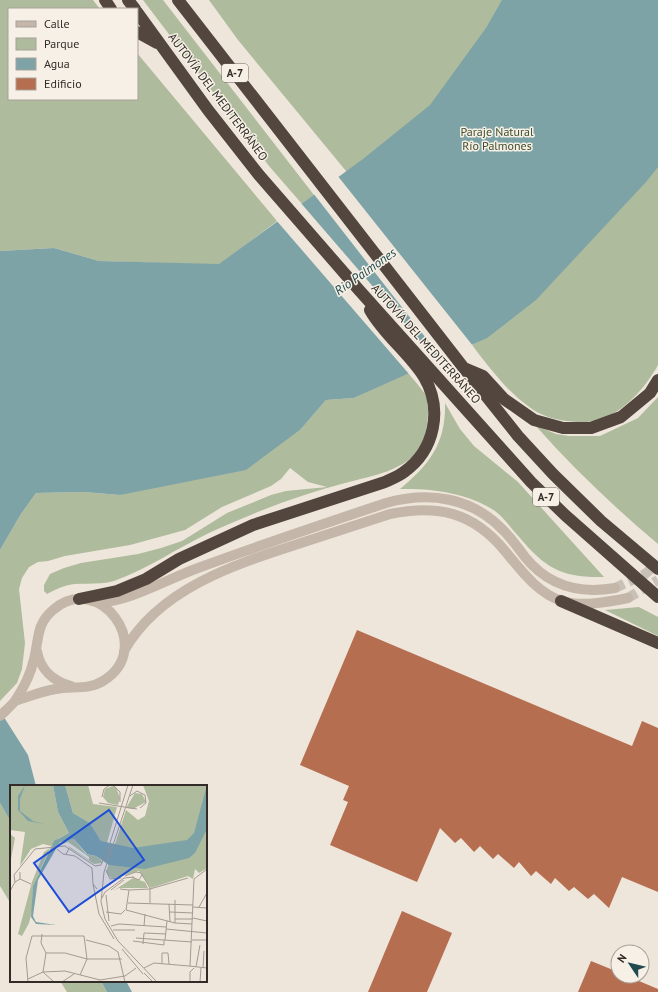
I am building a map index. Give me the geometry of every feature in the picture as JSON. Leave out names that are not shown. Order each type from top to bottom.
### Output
[{"type":"highway","points":[[128,0],[134,8]]},
{"type":"highway","name":"AUTOVÍA DEL MEDITERRÁNEO","points":[[178,0],[518,436],[553,474],[601,521],[658,569]]},
{"type":"highway","name":"AUTOVÍA DEL MEDITERRÁNEO","points":[[138,13],[259,175],[359,290],[531,482],[565,515],[658,597]]},
{"type":"highway","points":[[138,33],[161,46]]},
{"type":"highway","points":[[79,599],[118,591],[146,579],[179,559],[253,525],[385,482],[404,472],[420,456],[431,436],[436,413],[432,393],[423,376],[378,324],[359,290]]},
{"type":"highway","points":[[463,367],[483,376],[504,399],[534,420],[563,428],[591,428],[621,417],[650,393],[658,380]]},
{"type":"highway","points":[[561,601],[658,643]]},
{"type":"street","points":[[0,716],[15,701],[30,670],[39,629],[47,614],[62,604],[79,599],[98,603],[113,602],[238,553],[386,503],[406,498],[423,496],[452,500],[481,512],[505,531],[526,558],[548,578],[558,583],[579,590],[598,591],[616,588]]},
{"type":"street","points":[[15,701],[55,689],[92,686],[106,680],[116,670],[132,636],[153,614],[194,585],[258,557],[390,514],[409,510],[442,510],[468,521],[489,534],[531,581],[561,601],[589,604],[628,598]]},
{"type":"street","points":[[98,603],[107,608],[120,622],[123,632],[124,651]]},
{"type":"street","points":[[36,646],[42,664],[47,673],[54,679],[72,687]]},
{"type":"green space","points":[[0,0],[93,0],[99,8],[8,8],[8,100],[138,100],[138,54],[277,221],[219,265],[99,261],[54,248],[0,251]]},
{"type":"green space","points":[[143,0],[163,0],[314,195],[302,204],[269,166]]},
{"type":"green space","name":"Paraje Natural Río Palmones","points":[[209,0],[658,0],[658,365],[641,390],[617,411],[599,420],[587,422],[566,421],[553,418],[532,409],[523,403],[499,379],[485,362],[472,345],[479,341],[346,171],[238,40]]},
{"type":"green space","points":[[408,373],[425,394],[428,405],[428,420],[422,445],[415,454],[398,467],[377,475],[310,493],[242,518],[197,539],[139,571],[114,581],[71,585],[47,594],[44,591],[44,585],[50,574],[64,568],[81,563],[138,554],[161,548],[182,541],[227,513],[271,495],[286,491],[327,487],[308,482],[290,468],[281,479],[271,486],[222,507],[185,530],[130,545],[38,562],[29,567],[22,578],[19,589],[25,643],[22,669],[17,683],[0,701],[0,550],[21,514],[36,493],[84,492],[120,495],[301,429],[326,400],[354,398]]},
{"type":"green space","points":[[658,397],[658,544],[594,487],[535,425],[556,434],[569,436],[600,436],[638,418]]},
{"type":"green space","points":[[445,403],[460,429],[474,446],[518,482],[604,577],[577,576],[556,570],[529,549],[505,520],[495,511],[474,500],[449,493],[424,489],[400,489],[420,471],[434,452],[443,430]]},
{"type":"green space","points":[[639,607],[658,617],[658,636],[605,610]]},
{"type":"green space","points":[[0,803],[10,820],[10,902],[0,886]]},
{"type":"green space","points":[[61,982],[102,982],[107,992],[67,992]]},
{"type":"water","name":"Rio Palmones","points":[[502,0],[658,0],[658,167],[646,182],[536,300],[487,338],[354,398],[326,400],[301,429],[246,470],[120,495],[84,492],[36,493],[21,514],[0,550],[0,251],[54,248],[99,261],[219,264],[363,159],[430,105],[486,28]]},
{"type":"water","points":[[0,711],[28,755],[36,785],[10,785],[10,820],[0,803]]},
{"type":"water","points":[[102,982],[127,982],[132,992],[107,992]]},
{"type":"pier","points":[[337,175],[473,346],[443,360],[313,193]]},
{"type":"pier","points":[[300,202],[438,362],[409,374],[276,220]]},
{"type":"building","points":[[357,630],[632,746],[642,721],[658,728],[658,892],[622,877],[609,908],[594,894],[588,899],[574,887],[569,891],[555,878],[551,884],[536,871],[531,876],[519,862],[514,868],[498,854],[493,859],[480,846],[474,852],[461,838],[455,843],[440,828],[417,882],[330,845],[348,802],[343,800],[349,786],[300,765]]},
{"type":"building","points":[[402,911],[452,933],[427,992],[368,992]]},
{"type":"building","points":[[591,961],[610,969],[610,984],[646,984],[658,989],[658,992],[578,992]]},
{"type":"tunnel","points":[[615,588],[645,574],[658,563]]},
{"type":"tunnel","points":[[628,598],[658,580]]}]
